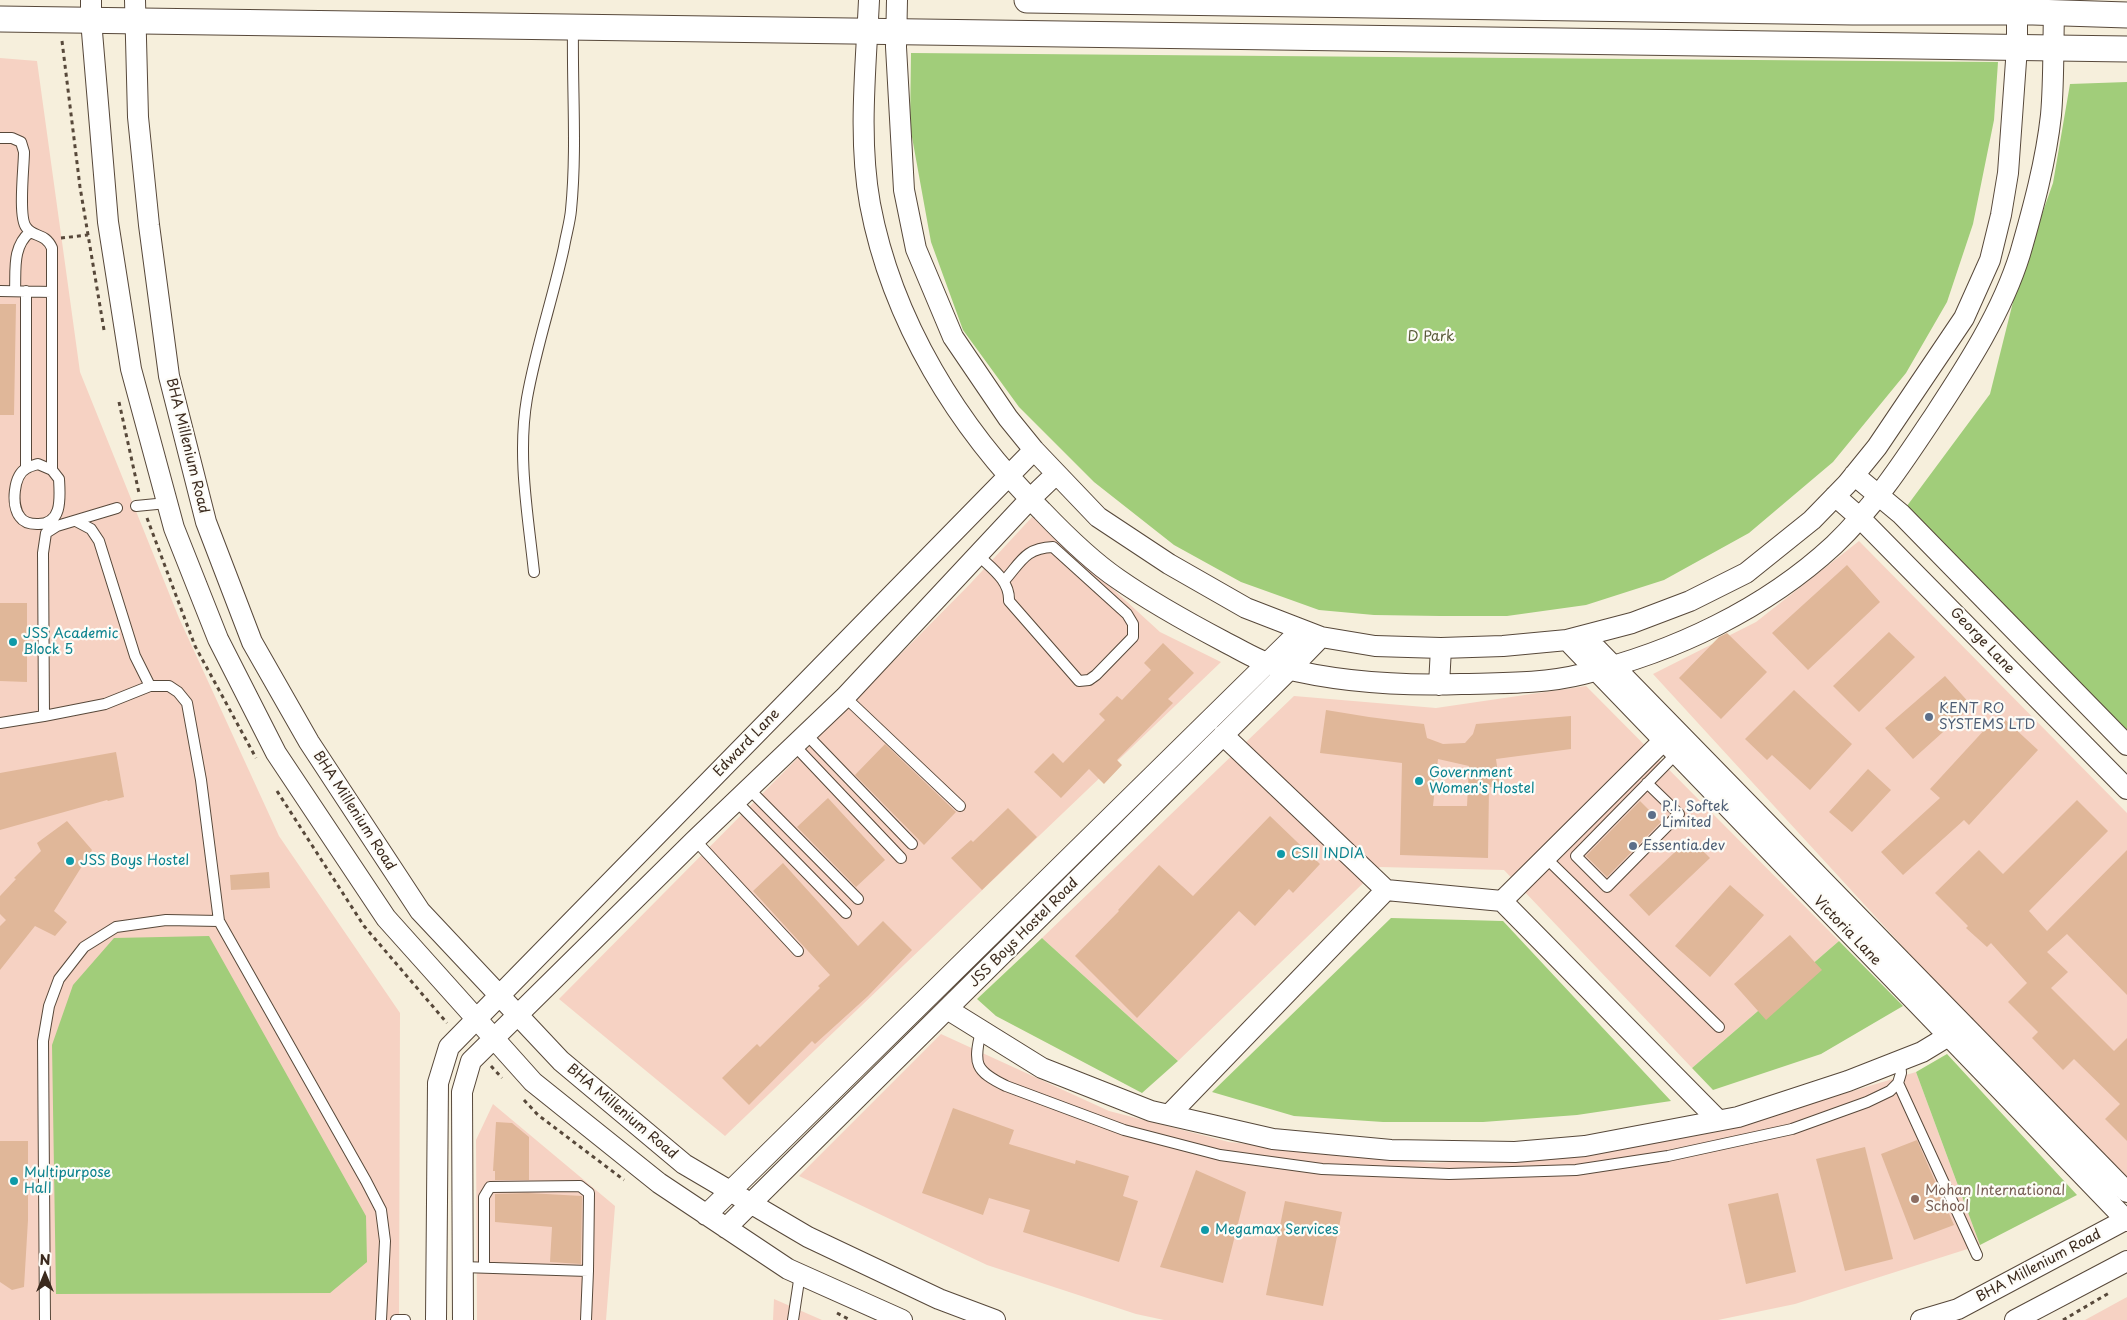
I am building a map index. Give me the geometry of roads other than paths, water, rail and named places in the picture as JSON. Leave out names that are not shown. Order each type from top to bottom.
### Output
[{"type":"street","points":[[869,0],[864,127],[870,202],[889,278],[922,353],[981,443],[1008,476],[1069,538],[1115,577],[1183,620],[1266,663],[1346,680],[1439,685],[1514,683],[1580,675],[1648,654],[1741,614],[1794,577],[1829,549],[1895,475],[1952,389],[2006,291],[2018,258],[2040,178],[2051,117],[2054,13]]},
{"type":"street","points":[[897,0],[896,47],[904,190],[916,249],[953,337],[1008,418],[1034,450],[1098,517],[1169,564],[1246,608],[1321,637],[1375,646],[1441,648],[1503,646],[1576,638],[1632,623],[1690,601],[1746,573],[1812,520],[1835,496],[1877,447],[1964,318],[1990,260],[2001,215],[2008,173],[2017,12]]},
{"type":"street","points":[[1027,0],[1853,6],[2127,15]]},
{"type":"street","points":[[1432,39],[1433,3]]},
{"type":"street","points":[[1468,3],[1468,39]]},
{"type":"street","points":[[91,10],[108,222],[131,369],[174,528],[218,639],[276,753],[386,918],[533,1082],[659,1183],[788,1269],[902,1320]]},
{"type":"street","points":[[0,19],[91,10],[134,10],[573,27],[2127,49]]},
{"type":"street","name":"BHA Millenium Road","points":[[134,10],[138,117],[149,225],[170,376],[206,522],[252,642],[309,742],[420,911],[561,1060],[684,1164],[808,1237],[939,1299],[995,1320]]},
{"type":"street","name":"Edward Lane","points":[[436,1320],[438,1083],[449,1047],[1034,450]]},
{"type":"street","points":[[463,1320],[462,1092],[471,1061],[492,1038],[518,1015],[695,840],[845,697],[1030,499],[1056,474]]},
{"type":"street","points":[[1854,475],[1901,514],[2127,745]]},
{"type":"street","name":"George Lane","points":[[1835,496],[1859,516],[2127,789]]},
{"type":"street","name":"JSS Boys Hostel Road","points":[[706,1214],[1301,630]]},
{"type":"street","name":"JSS Boys Hostel Road","points":[[726,1228],[1321,637]]},
{"type":"street","name":"Victoria Lane","points":[[1576,638],[1957,1031],[2127,1220]]},
{"type":"street","points":[[1439,685],[1441,648]]},
{"type":"street","name":"Victoria Lane","points":[[1605,667],[1670,748],[1957,1031],[2127,1192]]},
{"type":"street","points":[[1224,735],[1386,890],[1502,901],[1718,1120]]},
{"type":"street","points":[[1502,901],[1546,858],[1670,748]]},
{"type":"street","points":[[1169,1115],[1386,890]]},
{"type":"street","points":[[978,947],[994,963]]},
{"type":"street","points":[[947,1009],[1042,1068],[1151,1111],[1273,1138],[1391,1150],[1515,1152],[1585,1146],[1738,1117],[1848,1081],[1922,1052],[1957,1031]]},
{"type":"street","name":"BHA Millenium Road","points":[[1921,1320],[1958,1309],[2127,1220]]},
{"type":"street","points":[[2015,1320],[2125,1266]]},
{"type":"lane","points":[[534,572],[526,498],[523,446],[527,401],[536,355],[559,271],[571,212],[575,153],[573,27]]},
{"type":"lane","points":[[0,138],[12,138],[21,142],[24,152],[22,214],[24,225],[30,232],[41,235],[48,240],[52,248],[52,470]]},
{"type":"lane","points":[[26,468],[21,291],[17,252],[22,238],[30,232]]},
{"type":"lane","points":[[0,291],[52,292]]},
{"type":"lane","points":[[44,716],[43,553],[46,533],[54,523],[58,511],[60,479],[52,470],[38,464],[26,468],[17,479],[15,496],[19,517],[27,523],[45,524],[54,523],[76,520],[118,508]]},
{"type":"lane","points":[[136,506],[168,503]]},
{"type":"lane","points":[[76,520],[91,529],[99,541],[134,656],[150,686]]},
{"type":"lane","points":[[978,555],[1004,581],[1010,590],[1009,601],[1079,681],[1089,680],[1096,675],[1132,637],[1132,624],[1127,614],[1053,547],[1038,548],[1028,553],[1004,581]]},
{"type":"lane","points":[[0,723],[105,704],[150,686],[169,686],[178,692],[187,703],[201,780],[219,921],[381,1210],[385,1241],[381,1320]]},
{"type":"lane","points":[[845,697],[960,806]]},
{"type":"lane","points":[[800,740],[912,844]]},
{"type":"lane","points":[[800,740],[901,858]]},
{"type":"lane","points":[[1648,783],[1679,814],[1607,887],[1576,856],[1648,783],[1670,748]]},
{"type":"lane","points":[[743,795],[858,899]]},
{"type":"lane","points":[[743,795],[846,913]]},
{"type":"lane","points":[[695,840],[798,952]]},
{"type":"lane","points":[[1546,858],[1719,1027]]},
{"type":"lane","points":[[45,1320],[43,1041],[49,1006],[60,979],[84,947],[116,927],[166,920],[219,921]]},
{"type":"lane","points":[[981,1031],[977,1048],[978,1066],[987,1077],[1006,1086],[1124,1130],[1220,1155],[1322,1169],[1449,1174],[1576,1170],[1668,1156],[1792,1129],[1867,1102],[1890,1091],[1898,1083],[1901,1073],[1900,1060]]},
{"type":"lane","points":[[1898,1083],[1977,1255]]},
{"type":"lane","points":[[484,1268],[484,1197],[490,1187],[580,1186],[589,1193],[586,1320]]},
{"type":"lane","points":[[462,1267],[588,1272]]},
{"type":"lane","points":[[793,1320],[800,1274]]},
{"type":"lane","points":[[396,1320],[405,1320]]},
{"type":"place","name":"JSS Academic Block 5","points":[[13,642]]},
{"type":"place","name":"KENT RO SYSTEMS LTD","points":[[1929,717]]},
{"type":"place","name":"Government Women's Hostel","points":[[1419,781]]},
{"type":"place","name":"P.I. Softek Limited","points":[[1652,815]]},
{"type":"place","name":"Essentia.dev","points":[[1633,846]]},
{"type":"place","name":"CSII INDIA","points":[[1281,854]]},
{"type":"place","name":"JSS Boys Hostel","points":[[70,861]]},
{"type":"place","name":"Multipurpose Hall","points":[[14,1181]]},
{"type":"place","name":"Mohan International School","points":[[1915,1199]]},
{"type":"place","name":"Megamax Services","points":[[1205,1230]]},
{"type":"park label","name":"D Park","points":[[1431,337]]}]
